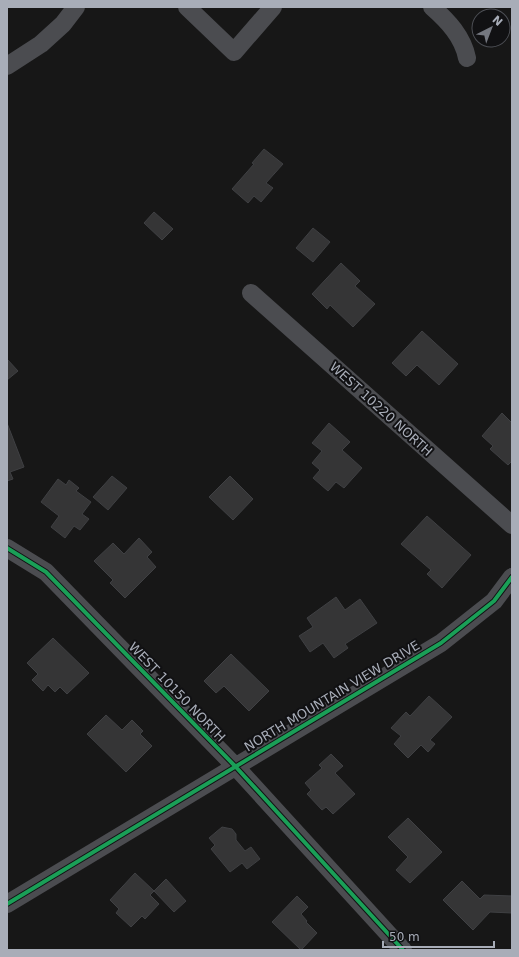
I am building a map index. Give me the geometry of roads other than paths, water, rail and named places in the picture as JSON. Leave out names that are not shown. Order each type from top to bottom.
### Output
[{"type":"street","points":[[7,66],[41,44],[63,24],[76,7]]},
{"type":"street","points":[[187,7],[234,52],[273,7]]},
{"type":"street","points":[[432,7],[458,34],[465,48],[467,58]]},
{"type":"street","name":"WEST 10220 NORTH","points":[[250,293],[512,525]]},
{"type":"street","name":"WEST 10150 NORTH","points":[[7,548],[46,572],[235,766],[403,950]]},
{"type":"street","name":"NORTH MOUNTAIN VIEW DRIVE","points":[[7,904],[441,643],[494,601],[512,577]]}]
